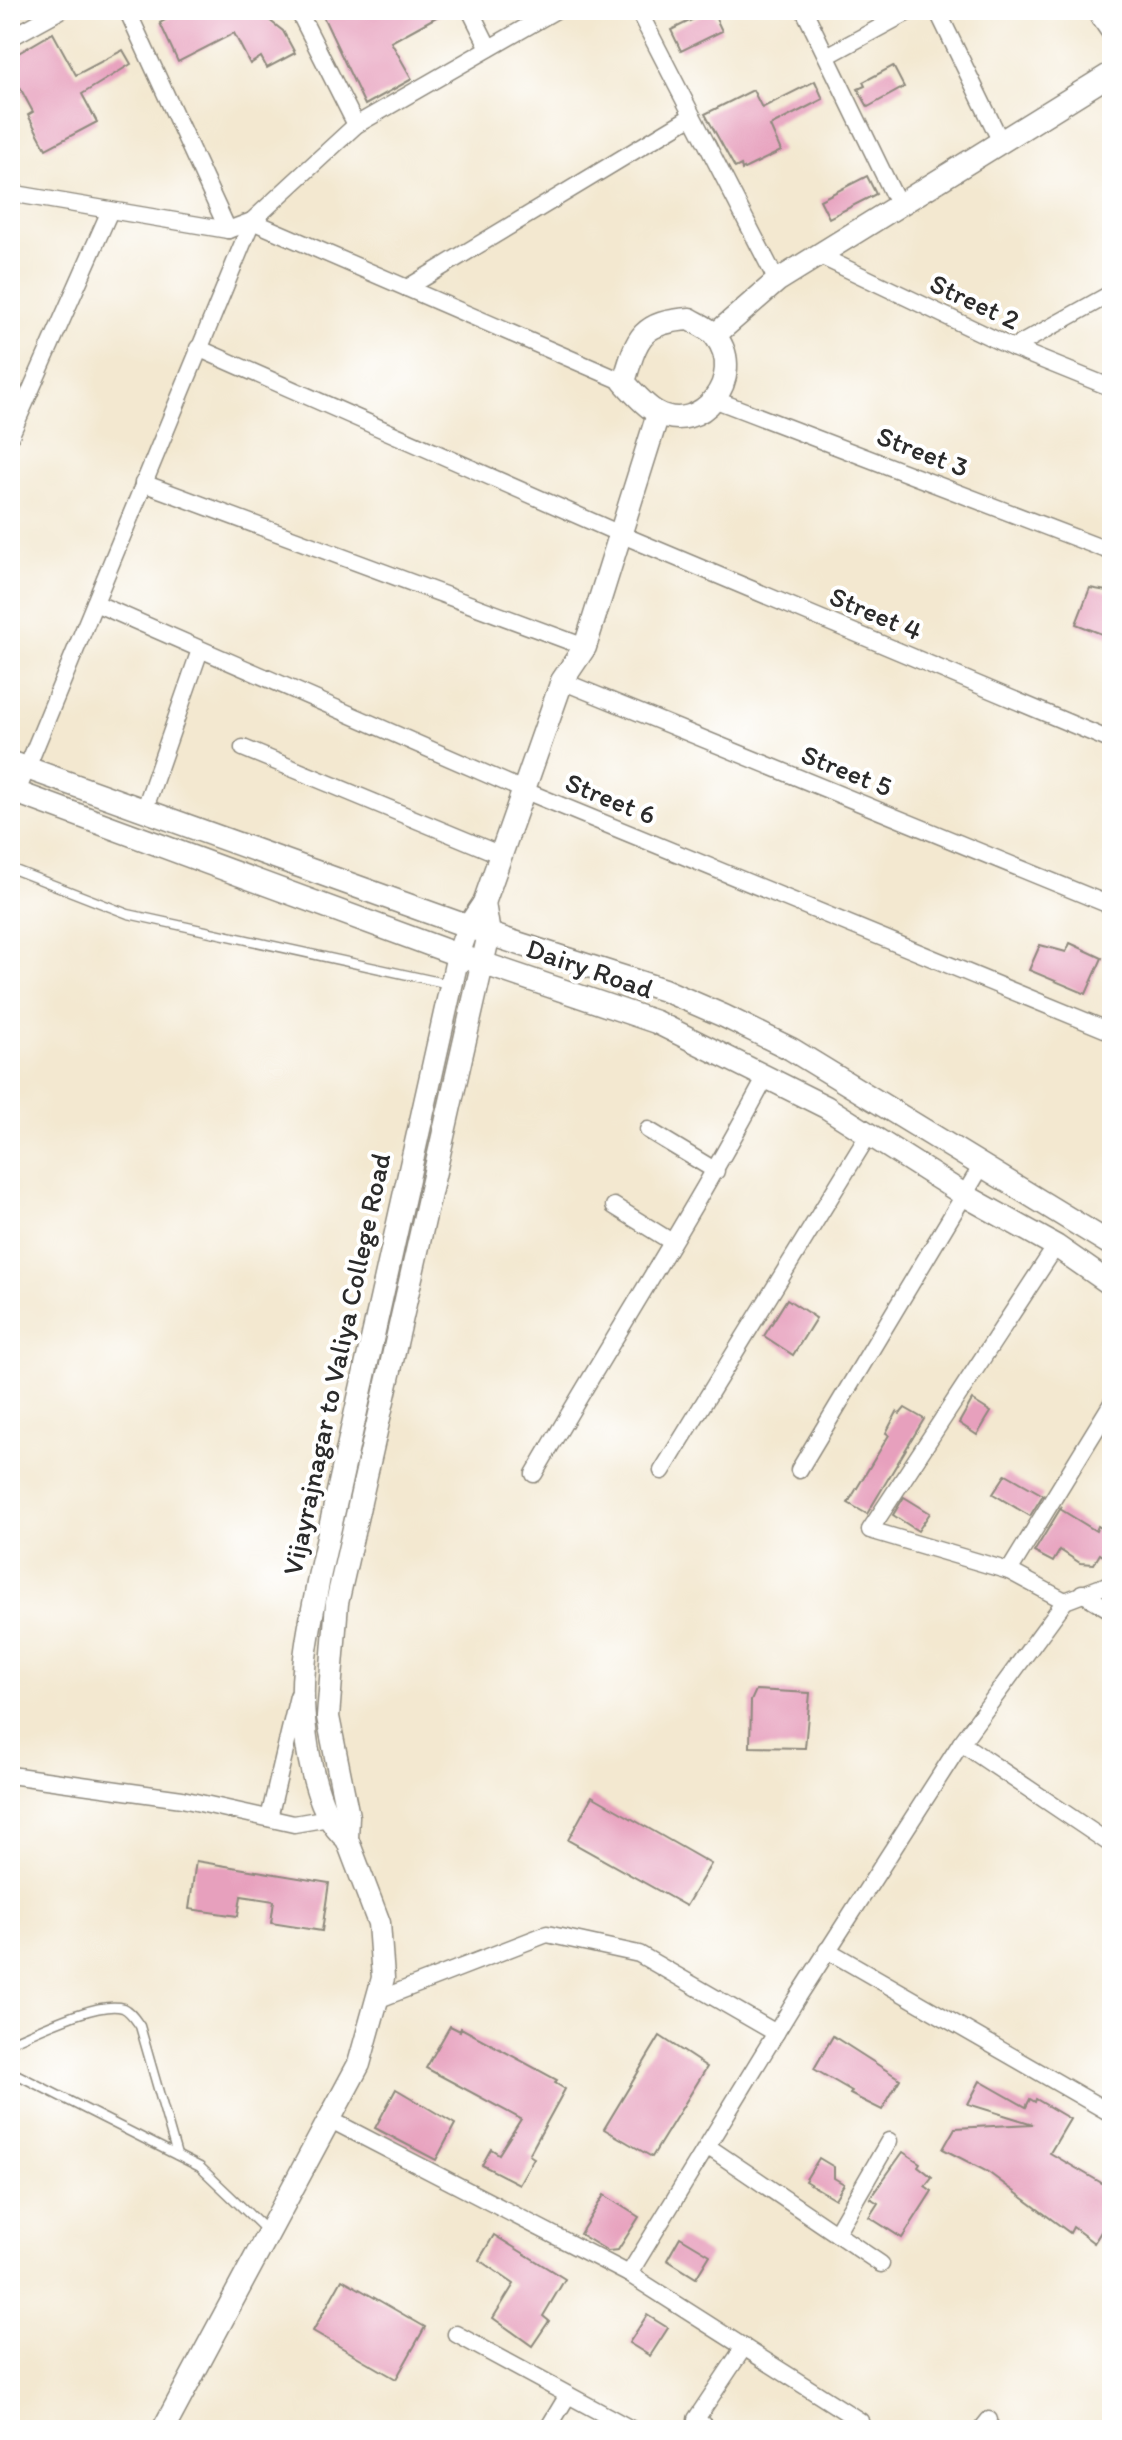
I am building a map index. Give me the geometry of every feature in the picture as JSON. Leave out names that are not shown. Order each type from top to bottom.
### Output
[{"type":"street","points":[[10,38],[61,10]]},
{"type":"street","points":[[127,10],[228,230]]},
{"type":"street","points":[[298,10],[356,125]]},
{"type":"street","points":[[470,10],[489,48]]},
{"type":"street","points":[[10,193],[109,213],[228,230],[252,221],[356,125],[556,10]]},
{"type":"street","points":[[638,10],[777,281]]},
{"type":"street","points":[[804,10],[899,206]]},
{"type":"street","points":[[827,56],[912,10]]},
{"type":"street","points":[[937,10],[1001,142]]},
{"type":"street","points":[[1094,10],[1112,36]]},
{"type":"street","points":[[715,335],[777,281],[1112,73]]},
{"type":"street","points":[[407,288],[692,116]]},
{"type":"street","points":[[10,437],[109,213]]},
{"type":"street","points":[[252,221],[624,382],[658,414],[689,417],[716,400],[726,379],[726,355],[715,335],[690,319],[660,321],[637,339],[624,382]]},
{"type":"street","points":[[13,791],[19,766],[95,603],[252,221]]},
{"type":"street","name":"Street 2","points":[[818,255],[1013,348],[1112,388]]},
{"type":"street","points":[[1013,348],[1112,293]]},
{"type":"street","name":"Street 4","points":[[198,348],[620,534],[1112,741]]},
{"type":"street","name":"Street 3","points":[[716,400],[1112,552]]},
{"type":"street","name":"Vijayrajnagar to Valiya College Road","points":[[347,1839],[334,1829],[311,1764],[303,1671],[319,1577],[458,955],[468,927],[484,903],[562,681],[585,647],[658,414]]},
{"type":"street","points":[[143,483],[585,647]]},
{"type":"street","name":"Street 6","points":[[95,603],[523,790],[1112,1032]]},
{"type":"street","points":[[144,811],[200,650]]},
{"type":"street","name":"Street 5","points":[[562,681],[1112,906]]},
{"type":"street","points":[[243,748],[501,855]]},
{"type":"street","name":"Dairy Road","points":[[19,766],[468,927],[664,990],[724,1016],[791,1049],[1112,1245]]},
{"type":"street","name":"Dairy Road","points":[[13,791],[458,955],[656,1022],[767,1075],[869,1134],[966,1196],[1056,1246],[1112,1285]]},
{"type":"street","name":"Vijayrajnagar to Valiya College Road","points":[[163,2430],[359,2064],[383,1978],[379,1923],[347,1839],[348,1816],[328,1717],[337,1603],[489,934],[484,903]]},
{"type":"street","points":[[534,1474],[716,1171],[767,1075]]},
{"type":"street","points":[[648,1130],[716,1171]]},
{"type":"street","points":[[662,1471],[869,1134]]},
{"type":"street","points":[[799,1470],[981,1167]]},
{"type":"street","points":[[614,1206],[672,1242]]},
{"type":"street","points":[[1056,1246],[870,1530],[1009,1571],[1065,1601]]},
{"type":"street","points":[[1009,1571],[1112,1403]]},
{"type":"street","points":[[629,2274],[827,1950],[961,1743],[1065,1601],[1112,1583]]},
{"type":"street","points":[[1082,1593],[1112,1611]]},
{"type":"street","points":[[269,1818],[303,1671]]},
{"type":"street","points":[[961,1743],[1112,1845]]},
{"type":"street","points":[[10,1775],[182,1799],[294,1824],[329,1818]]},
{"type":"street","points":[[377,2000],[547,1934],[639,1954],[776,2033]]},
{"type":"street","points":[[827,1950],[1112,2114]]},
{"type":"street","points":[[329,2119],[629,2274],[860,2421],[861,2430]]},
{"type":"street","points":[[836,2233],[889,2141]]},
{"type":"street","points":[[707,2146],[881,2264]]},
{"type":"street","points":[[456,2334],[633,2430]]},
{"type":"street","points":[[697,2426],[744,2347]]},
{"type":"street","points":[[547,2430],[568,2395]]},
{"type":"lane","points":[[10,868],[128,914],[451,985]]},
{"type":"lane","points":[[10,2042],[95,2009],[112,2006],[127,2009],[140,2026],[177,2155]]},
{"type":"lane","points":[[10,2071],[177,2155],[214,2178],[268,2233]]},
{"type":"building","points":[[183,10],[287,10],[269,20],[283,31],[295,53],[267,68],[261,57],[250,64],[234,33],[178,62],[160,23]]},
{"type":"building","points":[[320,10],[449,10],[391,42],[412,79],[365,105]]},
{"type":"building","points":[[712,10],[722,31],[681,51],[671,30]]},
{"type":"building","points":[[53,33],[76,75],[123,50],[131,64],[82,94],[97,122],[46,149],[28,115],[33,112],[10,69],[10,58]]},
{"type":"building","points":[[893,66],[904,87],[868,107],[858,89],[865,86],[863,82]]},
{"type":"building","points":[[815,81],[823,99],[770,126],[781,151],[742,170],[741,165],[735,168],[705,114],[753,90],[762,108]]},
{"type":"building","points":[[867,176],[876,194],[829,218],[820,200]]},
{"type":"building","points":[[1090,588],[1112,592],[1112,638],[1076,624]]},
{"type":"building","points":[[1070,943],[1102,958],[1086,994],[1029,970],[1040,945],[1066,952]]},
{"type":"building","points":[[787,1299],[816,1318],[793,1355],[764,1336]]},
{"type":"building","points":[[972,1400],[991,1412],[977,1435],[959,1423]]},
{"type":"building","points":[[905,1408],[924,1419],[867,1514],[848,1503],[889,1435],[886,1433],[897,1412],[900,1414]]},
{"type":"building","points":[[1006,1474],[1043,1495],[1030,1516],[993,1494]]},
{"type":"building","points":[[904,1497],[930,1513],[918,1531],[893,1515]]},
{"type":"building","points":[[1060,1509],[1096,1531],[1098,1526],[1112,1535],[1112,1562],[1100,1554],[1094,1564],[1080,1563],[1060,1550],[1053,1562],[1034,1552]]},
{"type":"building","points":[[756,1690],[810,1693],[805,1748],[750,1747],[751,1701]]},
{"type":"building","points":[[592,1796],[711,1864],[686,1906],[568,1840]]},
{"type":"building","points":[[196,1861],[329,1883],[322,1931],[271,1923],[274,1901],[241,1896],[238,1916],[189,1909]]},
{"type":"building","points":[[450,2026],[460,2031],[461,2028],[557,2080],[555,2083],[565,2089],[529,2155],[534,2158],[519,2184],[482,2165],[491,2149],[499,2154],[521,2119],[426,2068]]},
{"type":"building","points":[[660,2036],[707,2067],[652,2157],[604,2129]]},
{"type":"building","points":[[833,2036],[900,2079],[882,2110],[850,2094],[852,2091],[814,2069]]},
{"type":"building","points":[[980,2081],[1026,2107],[1030,2099],[1035,2102],[1036,2099],[1070,2119],[1050,2153],[1112,2189],[1112,2214],[1094,2243],[1073,2227],[1070,2233],[988,2172],[943,2149],[955,2128],[1033,2124],[968,2104]]},
{"type":"building","points":[[396,2089],[455,2124],[436,2160],[375,2128]]},
{"type":"building","points":[[903,2152],[920,2163],[918,2166],[932,2177],[925,2186],[932,2191],[902,2238],[869,2217],[878,2203],[870,2198]]},
{"type":"building","points":[[819,2158],[834,2167],[834,2178],[844,2184],[835,2199],[805,2181]]},
{"type":"building","points":[[604,2195],[639,2217],[618,2250],[608,2251],[580,2234]]},
{"type":"building","points":[[494,2235],[565,2279],[543,2316],[549,2321],[532,2346],[493,2318],[514,2284],[479,2260]]},
{"type":"building","points":[[680,2237],[710,2255],[696,2278],[667,2260]]},
{"type":"building","points":[[342,2279],[425,2327],[396,2379],[313,2331]]},
{"type":"building","points":[[647,2315],[668,2328],[650,2356],[629,2343]]}]
